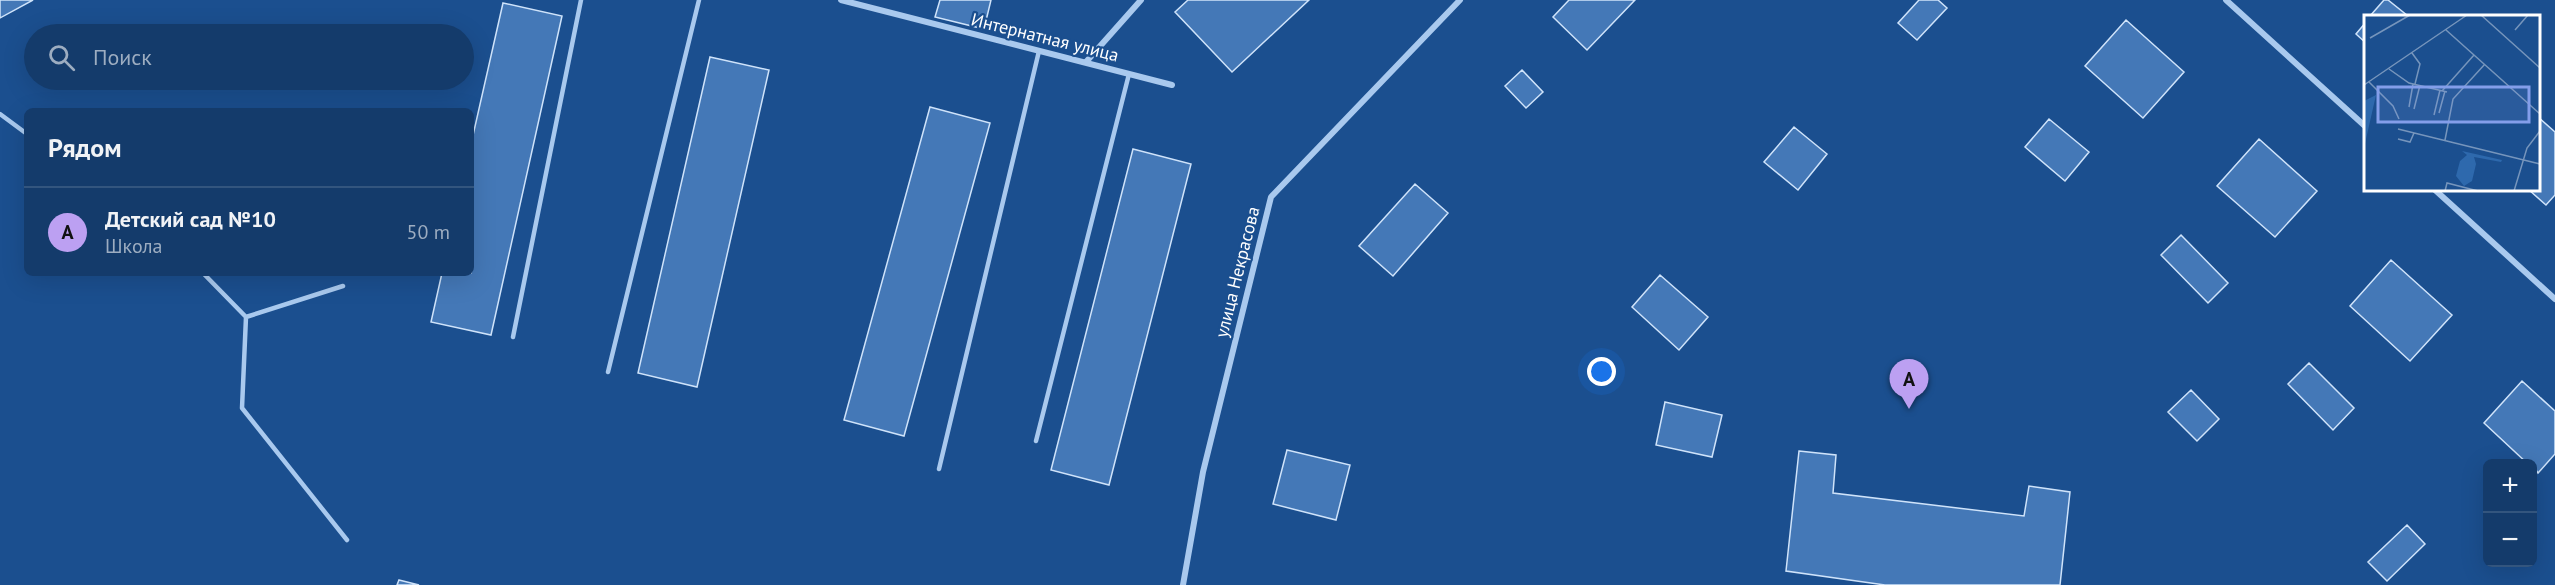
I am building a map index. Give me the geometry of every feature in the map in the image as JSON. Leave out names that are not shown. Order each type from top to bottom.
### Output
[{"type":"street","name":"Интернатная улица","points":[[841,0],[1172,85]]},
{"type":"street","points":[[1086,63],[1141,0]]},
{"type":"street","name":"улица Некрасова","points":[[1183,585],[1203,472],[1271,197],[1460,0]]},
{"type":"street","points":[[2226,0],[2364,125]]},
{"type":"street","points":[[2435,190],[2555,299]]},
{"type":"lane","points":[[513,337],[580,0]]},
{"type":"lane","points":[[609,372],[699,0]]},
{"type":"lane","points":[[939,469],[1039,51]]},
{"type":"lane","points":[[1036,441],[1129,74]]},
{"type":"lane","points":[[0,114],[24,132]]},
{"type":"lane","points":[[206,276],[246,316],[242,408],[347,540]]},
{"type":"lane","points":[[246,316],[343,286]]},
{"type":"building","points":[[0,0],[33,0],[0,18]]},
{"type":"building","points":[[940,0],[991,0],[984,29],[935,17]]},
{"type":"building","points":[[1188,0],[1309,0],[1232,72],[1175,12]]},
{"type":"building","points":[[1569,0],[1635,0],[1587,50],[1553,17]]},
{"type":"building","points":[[1919,0],[1938,0],[1947,8],[1917,40],[1898,23]]},
{"type":"building","points":[[2384,0],[2388,0],[2407,15],[2371,15]]},
{"type":"building","points":[[503,3],[562,16],[491,335],[431,322],[441,276],[474,276],[474,131]]},
{"type":"building","points":[[2126,20],[2184,72],[2143,118],[2085,66]]},
{"type":"building","points":[[2364,24],[2364,41],[2356,34]]},
{"type":"building","points":[[710,57],[769,70],[697,387],[638,373]]},
{"type":"building","points":[[1522,70],[1543,92],[1526,108],[1505,86]]},
{"type":"building","points":[[930,107],[990,123],[904,436],[844,420]]},
{"type":"building","points":[[2049,119],[2089,152],[2065,181],[2025,147]]},
{"type":"building","points":[[2540,119],[2555,132],[2555,195],[2546,205],[2529,190],[2540,190]]},
{"type":"building","points":[[1794,127],[1827,154],[1798,190],[1764,162]]},
{"type":"building","points":[[2259,139],[2317,191],[2275,237],[2217,186]]},
{"type":"building","points":[[1133,149],[1191,164],[1109,485],[1051,470]]},
{"type":"building","points":[[1415,184],[1448,213],[1393,276],[1359,246]]},
{"type":"building","points":[[2181,235],[2228,283],[2208,303],[2161,255]]},
{"type":"building","points":[[2391,260],[2452,315],[2410,361],[2350,306]]},
{"type":"building","points":[[1660,275],[1708,317],[1679,350],[1632,307]]},
{"type":"building","points":[[2309,363],[2354,408],[2333,430],[2288,384]]},
{"type":"building","points":[[2522,381],[2555,411],[2555,454],[2538,473],[2537,459],[2523,459],[2484,423]]},
{"type":"building","points":[[2191,390],[2219,419],[2197,441],[2168,412]]},
{"type":"building","points":[[1665,402],[1722,415],[1712,457],[1656,445]]},
{"type":"building","points":[[1287,450],[1350,465],[1336,520],[1273,504]]},
{"type":"building","points":[[1799,451],[1836,455],[1833,493],[2024,516],[2029,486],[2070,492],[2060,585],[1885,585],[1786,571]]},
{"type":"building","points":[[2407,525],[2425,544],[2387,581],[2368,562]]},
{"type":"building","points":[[399,580],[419,585],[397,585]]},
{"type":"place","name":"Детский сад №10","points":[[1909,409]]}]
